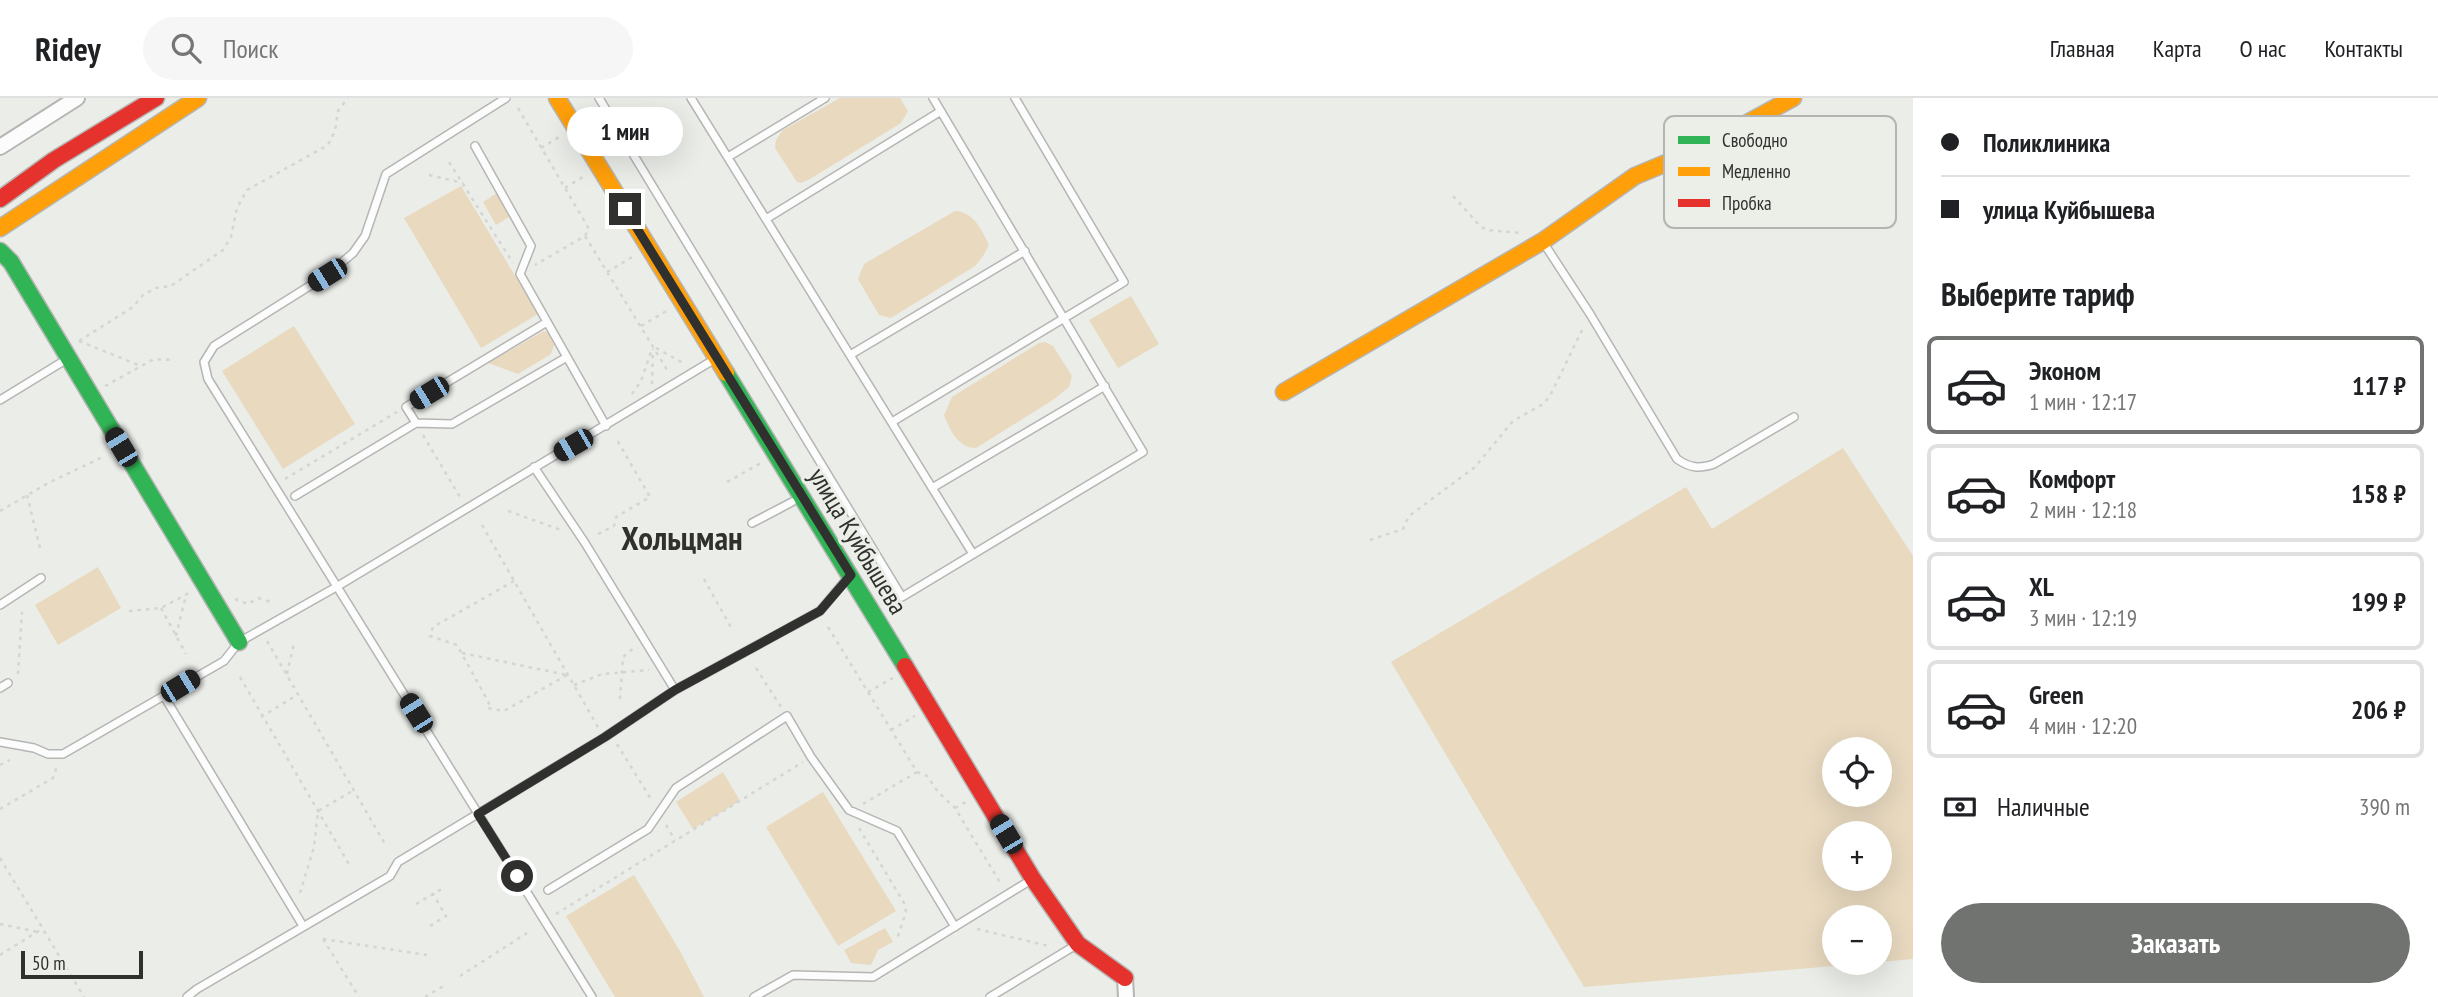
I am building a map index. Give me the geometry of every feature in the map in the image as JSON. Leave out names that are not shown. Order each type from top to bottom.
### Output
[{"type":"street","points":[[0,147],[77,98]]},
{"type":"street","points":[[0,199],[54,160],[156,98]]},
{"type":"street","points":[[3,226],[198,98]]},
{"type":"street","name":"улица Куйбышева","points":[[557,98],[851,575],[1033,879],[1078,944],[1125,978],[1126,997]]},
{"type":"street","points":[[1760,116],[1793,98]]},
{"type":"street","points":[[1284,392],[1543,241],[1635,176],[1664,164]]},
{"type":"street","points":[[5,257],[68,353],[239,642]]},
{"type":"lane","points":[[506,98],[386,174],[365,236],[353,253],[327,275],[215,345],[204,362],[208,379],[592,997]]},
{"type":"lane","points":[[598,98],[902,597],[1143,452],[933,98]]},
{"type":"lane","points":[[691,98],[973,554]]},
{"type":"lane","points":[[728,157],[825,98]]},
{"type":"lane","points":[[892,422],[1124,282],[1015,98]]},
{"type":"lane","points":[[766,219],[941,111]]},
{"type":"lane","points":[[475,146],[531,246],[520,274],[606,426]]},
{"type":"lane","points":[[1543,241],[1677,459],[1685,465],[1703,468],[1714,464],[1794,417]]},
{"type":"lane","points":[[850,355],[1025,251]]},
{"type":"lane","points":[[416,423],[406,407],[547,322]]},
{"type":"lane","points":[[0,400],[68,353]]},
{"type":"lane","points":[[295,496],[416,423],[452,424],[567,357]]},
{"type":"lane","points":[[0,742],[34,748],[48,754],[63,754],[224,662],[239,642],[338,586],[717,358]]},
{"type":"lane","points":[[932,488],[1105,386]]},
{"type":"lane","points":[[534,467],[585,543],[675,690]]},
{"type":"lane","points":[[752,523],[792,502]]},
{"type":"lane","points":[[187,997],[390,876],[398,862],[605,737],[675,690],[820,611],[851,575]]},
{"type":"lane","points":[[0,605],[41,578]]},
{"type":"lane","points":[[0,688],[8,683]]},
{"type":"lane","points":[[164,695],[303,926]]},
{"type":"lane","points":[[548,890],[648,829],[676,788],[786,716],[811,757],[850,810],[897,831],[955,927]]},
{"type":"lane","points":[[754,997],[793,975],[873,977],[1033,879]]},
{"type":"lane","points":[[989,997],[1078,944]]},
{"type":"path","points":[[68,353],[79,341],[133,307],[143,295],[156,288],[171,286],[223,250],[231,237],[237,208],[247,190],[328,145],[335,131],[338,111],[348,98]]},
{"type":"path","points":[[449,162],[520,274],[586,236],[589,229],[518,108]]},
{"type":"path","points":[[541,148],[565,134]]},
{"type":"path","points":[[565,188],[588,174]]},
{"type":"path","points":[[429,176],[463,183]]},
{"type":"path","points":[[1452,196],[1487,230],[1520,233],[1543,241]]},
{"type":"path","points":[[586,236],[668,373]]},
{"type":"path","points":[[607,272],[636,255]]},
{"type":"path","points":[[640,326],[668,309]]},
{"type":"path","points":[[1370,540],[1402,529],[1409,516],[1475,467],[1513,421],[1543,404],[1550,396],[1590,314]]},
{"type":"path","points":[[79,341],[142,366]]},
{"type":"path","points":[[653,346],[684,363]]},
{"type":"path","points":[[652,384],[653,346]]},
{"type":"path","points":[[632,395],[641,381],[653,346]]},
{"type":"path","points":[[96,391],[154,359],[172,360]]},
{"type":"path","points":[[285,479],[406,407]]},
{"type":"path","points":[[416,423],[460,497]]},
{"type":"path","points":[[598,534],[614,526],[615,517],[650,497],[617,440]]},
{"type":"path","points":[[0,511],[50,482],[113,452]]},
{"type":"path","points":[[727,482],[767,460]]},
{"type":"path","points":[[27,495],[40,548]]},
{"type":"path","points":[[508,511],[561,530]]},
{"type":"path","points":[[482,525],[601,733]]},
{"type":"path","points":[[704,579],[732,629]]},
{"type":"path","points":[[514,581],[433,627],[430,636],[457,645],[489,703],[486,708],[504,711],[567,675]]},
{"type":"path","points":[[130,611],[161,608],[196,589]]},
{"type":"path","points":[[176,636],[186,595]]},
{"type":"path","points":[[235,599],[248,604],[258,598],[271,602]]},
{"type":"path","points":[[161,608],[186,654]]},
{"type":"path","points":[[17,677],[22,612]]},
{"type":"path","points":[[828,627],[917,772],[927,776],[938,792],[955,808],[1003,887]]},
{"type":"path","points":[[267,641],[385,844]]},
{"type":"path","points":[[287,676],[294,643]]},
{"type":"path","points":[[620,699],[623,657],[635,647]]},
{"type":"path","points":[[462,653],[567,675]]},
{"type":"path","points":[[756,668],[786,716]]},
{"type":"path","points":[[574,686],[602,674],[649,670]]},
{"type":"path","points":[[240,677],[349,866]]},
{"type":"path","points":[[868,692],[893,678]]},
{"type":"path","points":[[261,716],[298,695]]},
{"type":"path","points":[[891,730],[915,716]]},
{"type":"path","points":[[616,744],[675,840]]},
{"type":"path","points":[[0,809],[53,778],[63,754]]},
{"type":"path","points":[[556,914],[811,757]]},
{"type":"path","points":[[0,765],[10,760]]},
{"type":"path","points":[[897,939],[906,912],[904,904],[850,810],[917,772]]},
{"type":"path","points":[[318,811],[354,790]]},
{"type":"path","points":[[955,808],[972,799]]},
{"type":"path","points":[[300,893],[314,847],[318,811]]},
{"type":"path","points":[[984,857],[992,852]]},
{"type":"path","points":[[0,858],[40,930],[84,997]]},
{"type":"path","points":[[416,904],[445,887]]},
{"type":"path","points":[[430,926],[446,916],[433,894]]},
{"type":"path","points":[[0,924],[40,930]]},
{"type":"path","points":[[977,929],[1059,948]]},
{"type":"path","points":[[0,955],[40,930]]},
{"type":"path","points":[[460,976],[527,933]]},
{"type":"path","points":[[359,997],[323,939],[427,955]]},
{"type":"path","points":[[425,997],[445,985]]},
{"type":"shaded area","points":[[840,98],[900,98],[908,111],[901,123],[810,179],[797,182],[775,148],[776,140],[783,130]]},
{"type":"shaded area","points":[[461,186],[538,314],[481,348],[404,218]]},
{"type":"shaded area","points":[[497,193],[511,216],[496,225],[483,202]]},
{"type":"shaded area","points":[[955,211],[967,214],[980,227],[989,245],[983,256],[975,266],[891,318],[879,315],[858,279],[864,264]]},
{"type":"shaded area","points":[[1131,296],[1159,344],[1118,368],[1089,320]]},
{"type":"shaded area","points":[[294,326],[355,424],[283,469],[222,371]]},
{"type":"shaded area","points":[[544,331],[554,345],[551,354],[518,374],[488,363]]},
{"type":"shaded area","points":[[1045,342],[1053,346],[1072,376],[1069,387],[976,448],[960,442],[944,415],[952,397],[1039,343]]},
{"type":"shaded area","points":[[1843,448],[1913,556],[1913,959],[1892,961],[1892,905],[1822,905],[1822,967],[1584,987],[1391,662],[1686,487],[1712,529]]},
{"type":"shaded area","points":[[98,567],[121,608],[58,645],[35,605]]},
{"type":"shaded area","points":[[723,772],[740,801],[693,829],[676,802]]},
{"type":"shaded area","points":[[823,792],[896,911],[838,946],[766,827]]},
{"type":"shaded area","points":[[634,875],[704,997],[615,997],[566,916]]},
{"type":"shaded area","points":[[885,928],[893,942],[878,950],[871,965],[851,963],[844,950]]},
{"type":"traffic: fast","points":[[0,251],[11,262],[239,642]]},
{"type":"traffic: fast","points":[[726,373],[905,666]]},
{"type":"traffic: slow","points":[[0,228],[198,98]]},
{"type":"traffic: slow","points":[[557,98],[726,373]]},
{"type":"traffic: slow","points":[[1760,116],[1793,98]]},
{"type":"traffic: slow","points":[[1284,392],[1543,241],[1635,176],[1664,164]]},
{"type":"traffic: jam","points":[[0,199],[54,160],[156,98]]},
{"type":"traffic: jam","points":[[905,666],[1033,879],[1078,944],[1125,978]]},
{"type":"district","name":"Хольцман","points":[[682,538]]},
{"type":"route","points":[[517,876],[478,814],[605,737],[675,690],[748,653],[820,611],[851,575],[625,209]]}]
